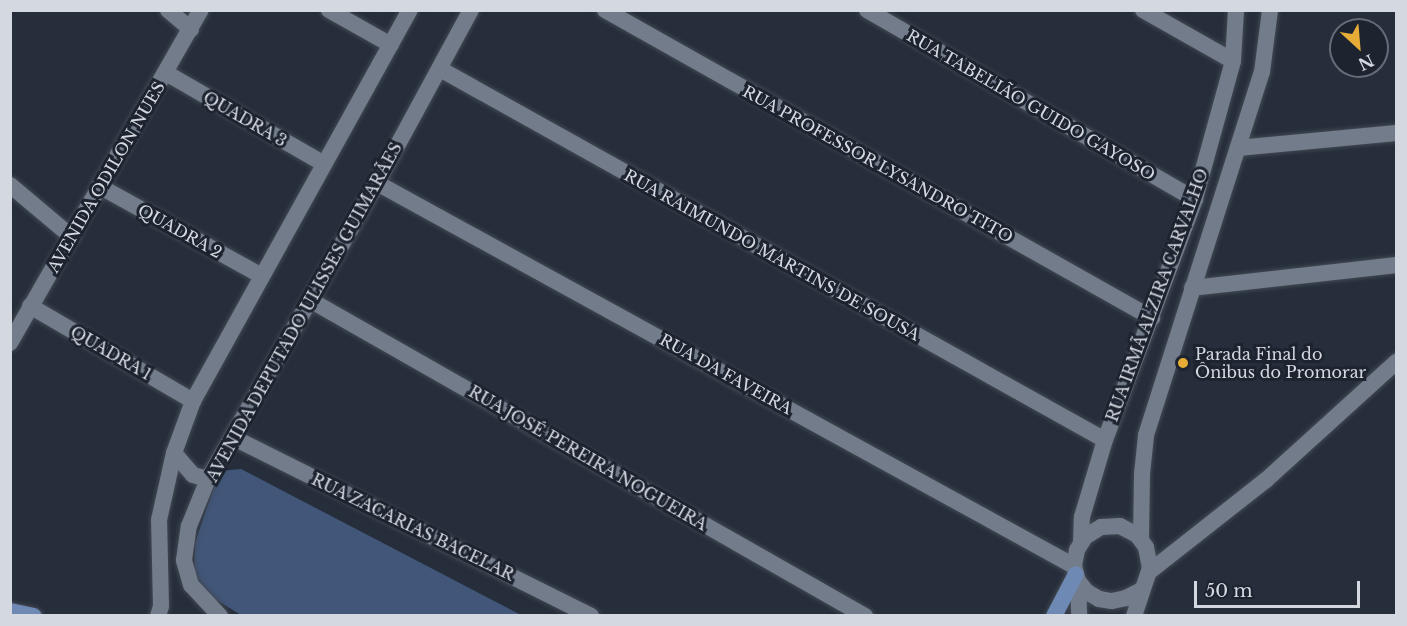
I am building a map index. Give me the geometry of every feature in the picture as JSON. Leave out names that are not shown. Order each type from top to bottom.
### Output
[{"type":"main road","points":[[1054,615],[1076,573]]},
{"type":"main road","points":[[10,611],[33,615]]},
{"type":"street","points":[[168,10],[191,29]]},
{"type":"street","name":"AVENIDA ODILON NUES","points":[[10,343],[201,10]]},
{"type":"street","points":[[329,10],[391,45]]},
{"type":"street","points":[[158,615],[161,606],[159,520],[174,453],[193,400],[410,10]]},
{"type":"street","name":"AVENIDA DEPUTADO ULISSES GUIMARÃES","points":[[220,615],[191,585],[184,560],[189,526],[208,479],[234,438],[377,183],[471,10]]},
{"type":"street","name":"RUA PROFESSOR LYSANDRO TITO","points":[[605,10],[1152,318]]},
{"type":"street","name":"RUA TABELIÃO GUIDO GAYOSO","points":[[867,10],[1195,199]]},
{"type":"street","points":[[1143,10],[1233,61]]},
{"type":"street","name":"RUA IRMÃ ALZIRA CARVALHO","points":[[1079,615],[1076,573],[1082,517],[1104,440],[1152,318],[1195,199],[1233,61],[1236,10]]},
{"type":"street","name":"RUA IRMÃ ALZIRA CARVALHO","points":[[1149,572],[1149,555],[1141,539],[1142,474],[1146,435],[1263,72],[1270,10]]},
{"type":"street","name":"RUA RAIMUNDO MARTINS DE SOUSA","points":[[440,69],[1104,440]]},
{"type":"street","name":"QUADRA 3","points":[[166,73],[324,164]]},
{"type":"street","points":[[1238,148],[1396,133]]},
{"type":"street","name":"RUA DA FAVEIRA","points":[[377,183],[1076,573]]},
{"type":"street","points":[[10,185],[72,237]]},
{"type":"street","name":"QUADRA 2","points":[[99,186],[262,276]]},
{"type":"street","points":[[1192,288],[1396,265]]},
{"type":"street","name":"RUA JOSÉ PEREIRA NOGUEIRA","points":[[310,300],[865,615]]},
{"type":"street","name":"QUADRA 1","points":[[30,306],[193,400]]},
{"type":"street","points":[[1134,615],[1140,591],[1149,572],[1266,480],[1396,362]]},
{"type":"street","name":"RUA ZACARIAS BACELAR","points":[[234,438],[591,615]]},
{"type":"street","points":[[174,453],[194,475],[208,479]]},
{"type":"street","points":[[1081,542],[1095,530],[1107,526],[1126,528],[1141,539]]},
{"type":"street","points":[[1076,573],[1087,592],[1099,599],[1112,601],[1126,598],[1140,591]]},
{"type":"shaded area","points":[[241,469],[521,615],[241,615],[208,595],[194,574],[195,543],[219,471]]},
{"type":"place","name":"Parada Final do Ônibus do Promorar","points":[[1183,363]]}]
